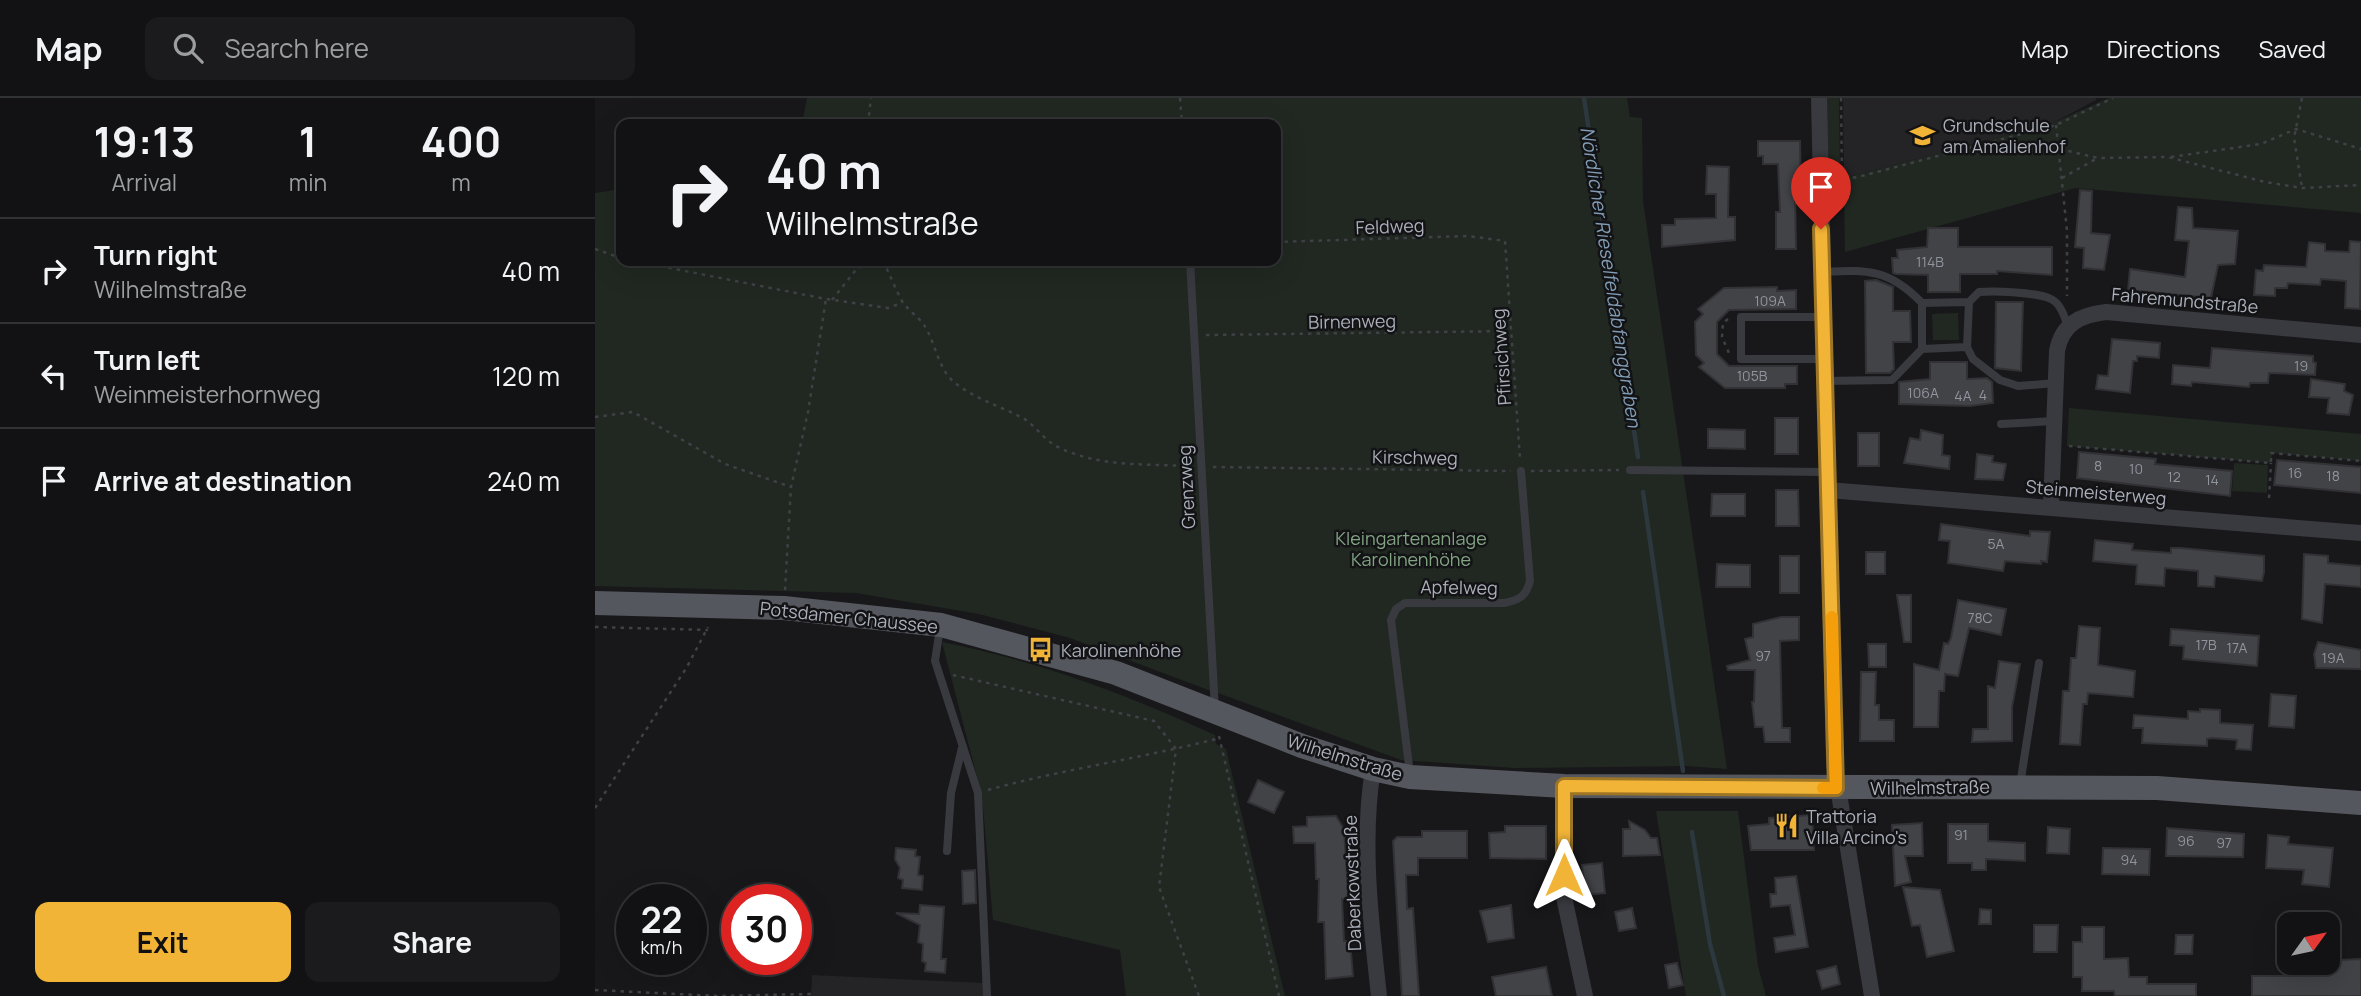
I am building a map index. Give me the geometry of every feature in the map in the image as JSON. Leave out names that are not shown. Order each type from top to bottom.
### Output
[{"type":"main road","name":"Potsdamer Chaussee","points":[[595,603],[784,608],[941,625],[1116,673],[1217,721]]},
{"type":"main road","name":"Wilhelmstraße","points":[[1217,721],[1373,769],[1483,784],[2157,788],[2361,803]]},
{"type":"street","points":[[1819,98],[1823,381],[1836,788],[1872,996]]},
{"type":"street","name":"Fahremundstraße","points":[[2068,326],[2089,314],[2106,312],[2361,335]]},
{"type":"street","points":[[2051,507],[2060,337],[2068,326]]},
{"type":"street","name":"Steinmeisterweg","points":[[1828,489],[2361,533]]},
{"type":"street","name":"Daberkowstraße","points":[[1373,769],[1368,797],[1379,996]]},
{"type":"street","points":[[1564,786],[1564,897],[1585,996]]},
{"type":"lane","name":"Grenzweg","points":[[1190,266],[1217,721]]},
{"type":"lane","points":[[1821,272],[1880,273],[1898,282],[1922,303],[1969,302]]},
{"type":"lane","points":[[2056,383],[2018,386],[2000,380],[1973,359],[1967,347],[1969,302],[1979,292],[2037,295],[2051,299],[2061,307],[2068,326]]},
{"type":"lane","points":[[1922,303],[1923,349]]},
{"type":"lane","points":[[1822,317],[1741,317],[1741,359],[1823,359]]},
{"type":"lane","points":[[1823,381],[1892,380],[1923,349],[1967,347]]},
{"type":"lane","points":[[2001,424],[2055,421]]},
{"type":"lane","points":[[1630,470],[1826,472]]},
{"type":"lane","name":"Apfelweg","points":[[1410,776],[1391,620],[1395,609],[1405,603],[1504,603],[1517,600],[1526,593],[1530,581],[1521,471]]},
{"type":"lane","points":[[941,625],[935,661],[978,793],[987,996]]},
{"type":"lane","points":[[2020,786],[2039,663]]},
{"type":"lane","points":[[947,851],[951,793],[963,745]]},
{"type":"path","points":[[869,119],[871,98]]},
{"type":"path","points":[[1180,98],[1182,119]]},
{"type":"path","points":[[1841,98],[1842,181]]},
{"type":"path","points":[[1819,178],[1842,181],[2056,125],[2113,98]]},
{"type":"path","points":[[2301,98],[2294,138],[2302,188]]},
{"type":"path","points":[[2056,125],[2062,178],[2067,296]]},
{"type":"path","points":[[2060,149],[2098,158],[2168,157],[2261,144],[2296,129],[2361,149]]},
{"type":"path","points":[[2168,157],[2302,188],[2361,185]]},
{"type":"path","points":[[2062,178],[2098,158]]},
{"type":"path","name":"Feldweg","points":[[1281,242],[1468,236],[1505,241]]},
{"type":"path","name":"Pfirsichweg","points":[[1505,241],[1521,471]]},
{"type":"path","points":[[595,249],[616,256]]},
{"type":"path","points":[[660,266],[826,299],[888,308],[902,303],[897,284],[886,266]]},
{"type":"path","points":[[832,300],[855,271],[862,266]]},
{"type":"path","points":[[784,594],[790,487],[809,412],[826,299]]},
{"type":"path","name":"Kirschweg","points":[[902,303],[915,313],[927,331],[939,360],[955,383],[969,393],[1023,418],[1056,446],[1081,457],[1119,463],[1200,467],[1630,470]]},
{"type":"path","name":"Birnenweg","points":[[1194,336],[1511,331]]},
{"type":"path","points":[[595,417],[633,412],[725,464],[790,487]]},
{"type":"path","points":[[2062,446],[2271,463]]},
{"type":"path","points":[[2269,498],[2271,453],[2361,461]]},
{"type":"path","points":[[595,627],[708,629],[595,808]]},
{"type":"path","points":[[941,677],[955,675],[1154,721],[1176,750],[1159,887],[1199,996]]},
{"type":"path","points":[[1217,721],[1279,996]]},
{"type":"path","points":[[978,793],[1036,776],[1176,750],[1220,738]]},
{"type":"path","points":[[595,990],[717,996],[811,994]]},
{"type":"shaded area","name":"Grundschule am Amalienhof","points":[[1843,98],[2096,100],[2053,123],[1844,178]]},
{"type":"shaded area","points":[[812,975],[983,983],[983,996],[811,996]]},
{"type":"green space","name":"Kleingartenanlage Karolinenhöhe","points":[[807,98],[1627,98],[1630,117],[1642,118],[1643,201],[1727,769],[1687,766],[1515,768],[1401,760],[1218,693],[1198,390],[1211,691],[1070,638],[979,614],[856,593],[595,586],[595,193],[616,190],[616,266],[1281,266],[1281,119],[803,119]]},
{"type":"green space","points":[[1824,98],[1839,98],[1840,172],[1825,173]]},
{"type":"green space","points":[[2109,98],[2361,98],[2361,213],[2075,188],[1845,252],[1844,178],[2053,123]]},
{"type":"green space","points":[[1958,313],[1959,340],[1933,340],[1932,314]]},
{"type":"green space","points":[[2069,408],[2361,434],[2361,461],[2272,453],[2271,463],[2067,446]]},
{"type":"green space","points":[[2234,463],[2268,465],[2267,493],[2232,491]]},
{"type":"green space","points":[[942,642],[1013,659],[1081,680],[1215,735],[1216,744],[1226,749],[1285,996],[1126,996],[1120,950],[993,920],[982,796]]},
{"type":"green space","points":[[1656,811],[1738,811],[1758,966],[1766,996],[1686,996]]},
{"type":"building","points":[[1758,141],[1800,141],[1801,192],[1795,192],[1796,249],[1776,249],[1776,212],[1780,212],[1778,164],[1763,164],[1763,156],[1758,156]]},
{"type":"building","points":[[1707,166],[1729,167],[1728,217],[1735,217],[1735,240],[1662,247],[1662,225],[1675,225],[1675,219],[1716,218],[1716,194],[1706,194]]},
{"type":"building","points":[[2080,190],[2092,191],[2091,233],[2110,235],[2104,270],[2083,268],[2084,248],[2075,247]]},
{"type":"building","points":[[2178,207],[2192,208],[2193,228],[2238,231],[2235,264],[2218,265],[2211,298],[2128,290],[2130,269],[2185,277],[2189,241],[2175,240]]},
{"type":"building","points":[[1928,228],[1958,228],[1958,247],[2052,247],[2052,275],[1997,271],[1997,274],[1960,274],[1960,292],[1928,292],[1928,275],[1893,273],[1892,258],[1898,258],[1897,250],[1927,247]]},
{"type":"building","points":[[2350,241],[2361,242],[2360,309],[2345,308],[2346,281],[2321,279],[2320,285],[2288,283],[2287,288],[2275,288],[2275,296],[2254,295],[2256,270],[2263,271],[2264,265],[2306,267],[2309,242],[2325,244],[2325,251],[2349,252]]},
{"type":"building","points":[[1876,280],[1893,287],[1893,311],[1910,311],[1911,342],[1893,342],[1894,369],[1890,373],[1866,373],[1865,281]]},
{"type":"building","points":[[1777,287],[1777,291],[1796,290],[1796,309],[1729,310],[1717,322],[1717,354],[1729,366],[1797,366],[1797,384],[1785,384],[1785,388],[1725,388],[1699,367],[1704,363],[1696,355],[1695,322],[1703,314],[1698,309],[1724,288]]},
{"type":"building","points":[[1996,302],[2023,302],[2021,371],[1995,368]]},
{"type":"building","points":[[2112,339],[2160,343],[2159,358],[2137,356],[2137,361],[2133,361],[2130,393],[2096,389],[2098,375],[2108,376]]},
{"type":"building","points":[[2212,348],[2313,356],[2313,362],[2316,363],[2315,375],[2269,373],[2268,383],[2250,383],[2249,387],[2192,382],[2191,386],[2172,384],[2173,365],[2210,368]]},
{"type":"building","points":[[1930,362],[1967,362],[1967,379],[1987,378],[1992,382],[1993,403],[1970,406],[1899,404],[1899,382],[1930,379]]},
{"type":"building","points":[[2311,379],[2345,384],[2344,391],[2353,395],[2349,415],[2327,413],[2329,398],[2309,397]]},
{"type":"building","points":[[1775,418],[1798,418],[1798,454],[1775,454]]},
{"type":"building","points":[[1708,429],[1745,430],[1745,449],[1708,448]]},
{"type":"building","points":[[1921,430],[1943,435],[1942,455],[1950,456],[1949,469],[1904,463],[1910,438],[1920,440]]},
{"type":"building","points":[[1858,433],[1879,433],[1879,466],[1858,466]]},
{"type":"building","points":[[2079,452],[2156,459],[2155,464],[2232,471],[2230,496],[2077,478]]},
{"type":"building","points":[[1977,454],[1993,456],[1992,462],[2006,464],[2003,480],[1975,479]]},
{"type":"building","points":[[2277,460],[2361,467],[2361,493],[2274,485]]},
{"type":"building","points":[[1776,490],[1798,490],[1799,526],[1776,526]]},
{"type":"building","points":[[1712,494],[1745,494],[1745,516],[1711,516]]},
{"type":"building","points":[[1941,524],[2030,536],[2030,531],[2050,532],[2047,562],[2041,561],[2041,564],[2005,561],[2003,571],[1948,563],[1950,541],[1939,540]]},
{"type":"building","points":[[2095,540],[2133,544],[2132,550],[2171,553],[2171,548],[2181,548],[2264,556],[2264,572],[2262,581],[2215,576],[2214,587],[2198,586],[2198,571],[2165,568],[2164,586],[2136,584],[2137,565],[2093,561]]},
{"type":"building","points":[[1866,552],[1885,552],[1885,574],[1866,574]]},
{"type":"building","points":[[2304,554],[2328,556],[2328,563],[2361,566],[2361,587],[2325,584],[2322,623],[2302,619]]},
{"type":"building","points":[[1780,556],[1799,556],[1799,593],[1780,593]]},
{"type":"building","points":[[1717,564],[1750,565],[1750,587],[1716,587]]},
{"type":"building","points":[[1897,595],[1911,595],[1911,642],[1904,642]]},
{"type":"building","points":[[1958,600],[2006,609],[2001,635],[1969,628],[1958,676],[1945,674],[1944,691],[1939,691],[1938,727],[1914,727],[1914,664],[1939,670],[1944,643],[1948,644],[1951,638]]},
{"type":"building","points":[[1781,617],[1799,617],[1799,640],[1780,641],[1782,728],[1790,728],[1790,742],[1765,742],[1763,727],[1755,727],[1752,702],[1755,670],[1728,670],[1727,666],[1750,660],[1745,639],[1753,637],[1753,624]]},
{"type":"building","points":[[2079,626],[2100,628],[2098,665],[2135,671],[2133,697],[2088,693],[2087,704],[2083,704],[2080,745],[2060,744],[2063,691],[2069,691],[2071,658],[2076,658]]},
{"type":"building","points":[[2171,629],[2259,636],[2257,666],[2183,659],[2184,646],[2170,645]]},
{"type":"building","points":[[2318,642],[2361,650],[2361,669],[2316,668],[2314,654]]},
{"type":"building","points":[[1868,644],[1886,644],[1886,667],[1869,667]]},
{"type":"building","points":[[1999,661],[2020,664],[2012,707],[2012,741],[1972,742],[1973,729],[1988,729],[1988,686],[1995,688]]},
{"type":"building","points":[[1861,672],[1876,672],[1875,705],[1879,705],[1879,720],[1894,720],[1894,741],[1860,741]]},
{"type":"building","points":[[2271,694],[2296,696],[2294,728],[2269,726]]},
{"type":"building","points":[[2200,709],[2220,710],[2220,723],[2253,725],[2251,750],[2236,749],[2237,740],[2211,738],[2207,739],[2207,746],[2142,743],[2143,728],[2133,728],[2134,715],[2188,719],[2188,711],[2200,712]]},
{"type":"building","points":[[1258,780],[1284,792],[1274,813],[1248,802]]},
{"type":"building","points":[[1812,815],[1814,850],[1751,850],[1748,826],[1769,824],[1769,818]]},
{"type":"building","points":[[1336,816],[1344,829],[1348,891],[1347,899],[1342,899],[1344,941],[1350,941],[1353,976],[1326,979],[1324,922],[1318,922],[1319,879],[1316,879],[1315,843],[1294,843],[1293,827],[1307,826],[1307,817]]},
{"type":"building","points":[[1629,821],[1645,830],[1651,838],[1657,838],[1660,855],[1623,856],[1623,829],[1630,829]]},
{"type":"building","points":[[1922,823],[1923,856],[1905,856],[1911,882],[1895,886],[1892,825]]},
{"type":"building","points":[[1948,824],[1988,824],[1988,841],[2025,843],[2025,861],[1986,859],[1986,870],[1972,870],[1972,863],[1948,863]]},
{"type":"building","points":[[1505,826],[1546,826],[1546,859],[1490,858],[1489,833],[1505,832]]},
{"type":"building","points":[[2048,827],[2070,829],[2069,854],[2047,853]]},
{"type":"building","points":[[2167,828],[2244,834],[2243,857],[2166,856]]},
{"type":"building","points":[[1422,831],[1467,831],[1467,858],[1418,858],[1418,875],[1406,875],[1407,909],[1413,908],[1419,996],[1402,996],[1393,841],[1397,837],[1422,837]]},
{"type":"building","points":[[2268,835],[2289,837],[2288,844],[2333,848],[2329,887],[2302,884],[2304,870],[2266,868]]},
{"type":"building","points":[[896,848],[916,850],[915,856],[920,857],[918,875],[923,876],[922,890],[902,888],[903,880],[898,878],[900,868],[895,859]]},
{"type":"building","points":[[2103,848],[2150,849],[2149,875],[2102,874]]},
{"type":"building","points":[[1602,863],[1605,893],[1585,895],[1582,865]]},
{"type":"building","points":[[975,870],[976,903],[963,904],[962,871]]},
{"type":"building","points":[[1796,876],[1808,947],[1776,952],[1774,938],[1795,935],[1790,905],[1771,907],[1770,894],[1776,894],[1775,878]]},
{"type":"building","points":[[1903,887],[1940,890],[1954,951],[1927,957],[1920,925],[1912,926]]},
{"type":"building","points":[[920,905],[944,907],[941,959],[946,959],[945,973],[925,971],[926,963],[922,961],[923,944],[918,942],[920,925],[896,913],[919,914]]},
{"type":"building","points":[[1511,905],[1514,938],[1488,942],[1480,911]]},
{"type":"building","points":[[1632,908],[1636,928],[1619,931],[1615,912]]},
{"type":"building","points":[[1980,909],[1991,910],[1991,924],[1979,924]]},
{"type":"building","points":[[2034,925],[2058,925],[2057,952],[2034,952]]},
{"type":"building","points":[[2082,927],[2104,927],[2104,959],[2128,958],[2129,977],[2147,977],[2147,984],[2196,984],[2196,996],[2115,996],[2114,991],[2082,991],[2082,977],[2073,977],[2073,942],[2082,942]]},
{"type":"building","points":[[2176,935],[2193,935],[2192,954],[2175,954]]},
{"type":"building","points":[[2361,959],[2361,996],[2252,996],[2252,976],[2340,975],[2340,960]]},
{"type":"building","points":[[1677,963],[1683,985],[1669,988],[1665,965]]},
{"type":"building","points":[[1836,966],[1840,984],[1822,989],[1817,971]]},
{"type":"building","points":[[1546,967],[1552,996],[1496,996],[1492,977]]},
{"type":"waterway","name":"Nördlicher Rieselfeldabfanggraben","points":[[1584,98],[1638,457]]},
{"type":"waterway","name":"Nördlicher Rieselfeldabfanggraben","points":[[1643,492],[1683,771]]},
{"type":"waterway","name":"Nördlicher Rieselfeldabfanggraben","points":[[1692,832],[1710,944],[1724,996]]},
{"type":"slow traffic","points":[[1823,788],[1836,788],[1833,763],[1832,617]]},
{"type":"place","name":"Grundschule am Amalienhof","points":[[1923,135]]},
{"type":"place","name":"Karolinenhöhe","points":[[1041,650]]},
{"type":"place","name":"Trattoria Villa Arcino's","points":[[1786,826]]},
{"type":"route","points":[[1564,875],[1564,786],[1836,788],[1833,763],[1821,229]]}]
